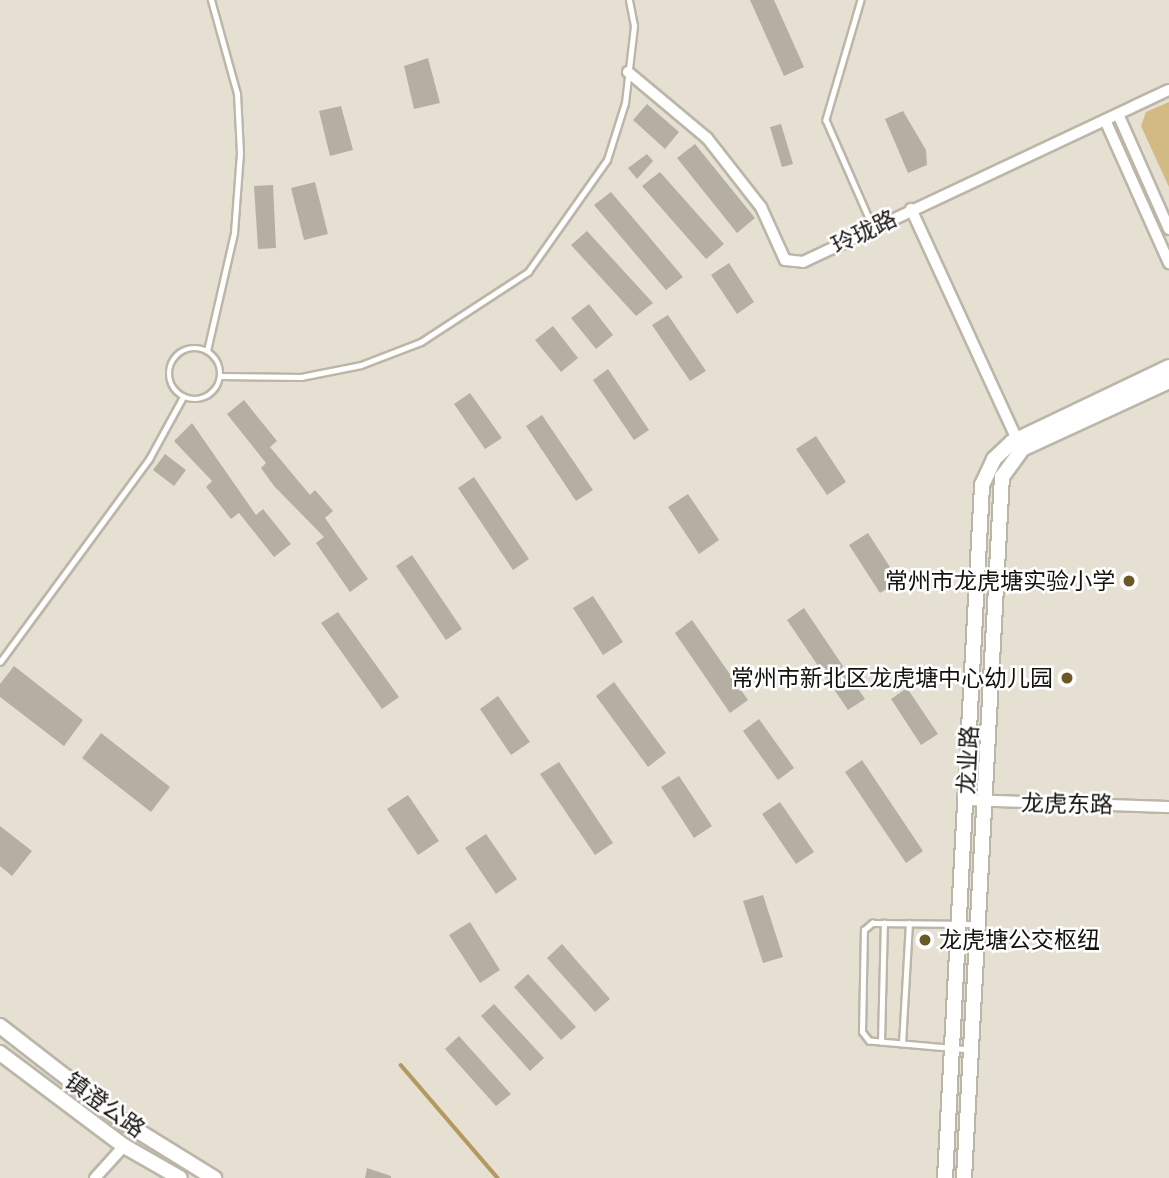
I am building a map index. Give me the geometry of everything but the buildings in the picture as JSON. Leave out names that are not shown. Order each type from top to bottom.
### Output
[{"type":"street","name":"玲珑路","points":[[628,72],[740,174],[785,260],[803,262],[1169,90]]},
{"type":"street","points":[[1118,114],[1169,229]]},
{"type":"street","points":[[1105,120],[1169,263]]},
{"type":"street","points":[[911,209],[1019,444]]},
{"type":"street","name":"龙业路","points":[[945,1178],[954,1049],[982,485],[994,459],[1169,367]]},
{"type":"street","name":"龙业路","points":[[964,1178],[982,802],[1002,477],[1019,444],[1169,381]]},
{"type":"street","name":"龙虎东路","points":[[966,800],[1169,807]]},
{"type":"street","name":"镇澄公路","points":[[0,1026],[125,1123],[214,1178]]},
{"type":"street","name":"镇澄公路","points":[[0,1053],[124,1146],[180,1178]]},
{"type":"street","points":[[95,1178],[124,1146]]},
{"type":"lane","points":[[211,0],[237,94],[240,153],[230,257],[207,351],[221,376]]},
{"type":"lane","points":[[221,376],[301,377],[362,365],[480,309],[528,272],[601,170],[625,103],[629,0]]},
{"type":"lane","points":[[861,0],[826,120],[873,227]]},
{"type":"lane","points":[[207,351],[192,348],[174,359],[169,380],[183,397],[203,399],[221,376]]},
{"type":"lane","points":[[0,662],[149,458],[183,397]]},
{"type":"lane","points":[[970,1050],[869,1041],[862,1032],[864,930],[884,923],[976,924]]},
{"type":"lane","points":[[881,1042],[884,923]]},
{"type":"lane","points":[[902,1044],[909,923]]},
{"type":"shaded area","points":[[1169,102],[1169,187],[1141,126],[1146,112]]},
{"type":"waterway","points":[[401,1065],[498,1178]]},
{"type":"place","name":"常州市龙虎塘实验小学","points":[[1129,581]]},
{"type":"place","name":"常州市新北区龙虎塘中心幼儿园","points":[[1067,678]]},
{"type":"place","name":"龙虎塘公交枢纽","points":[[925,940]]}]
